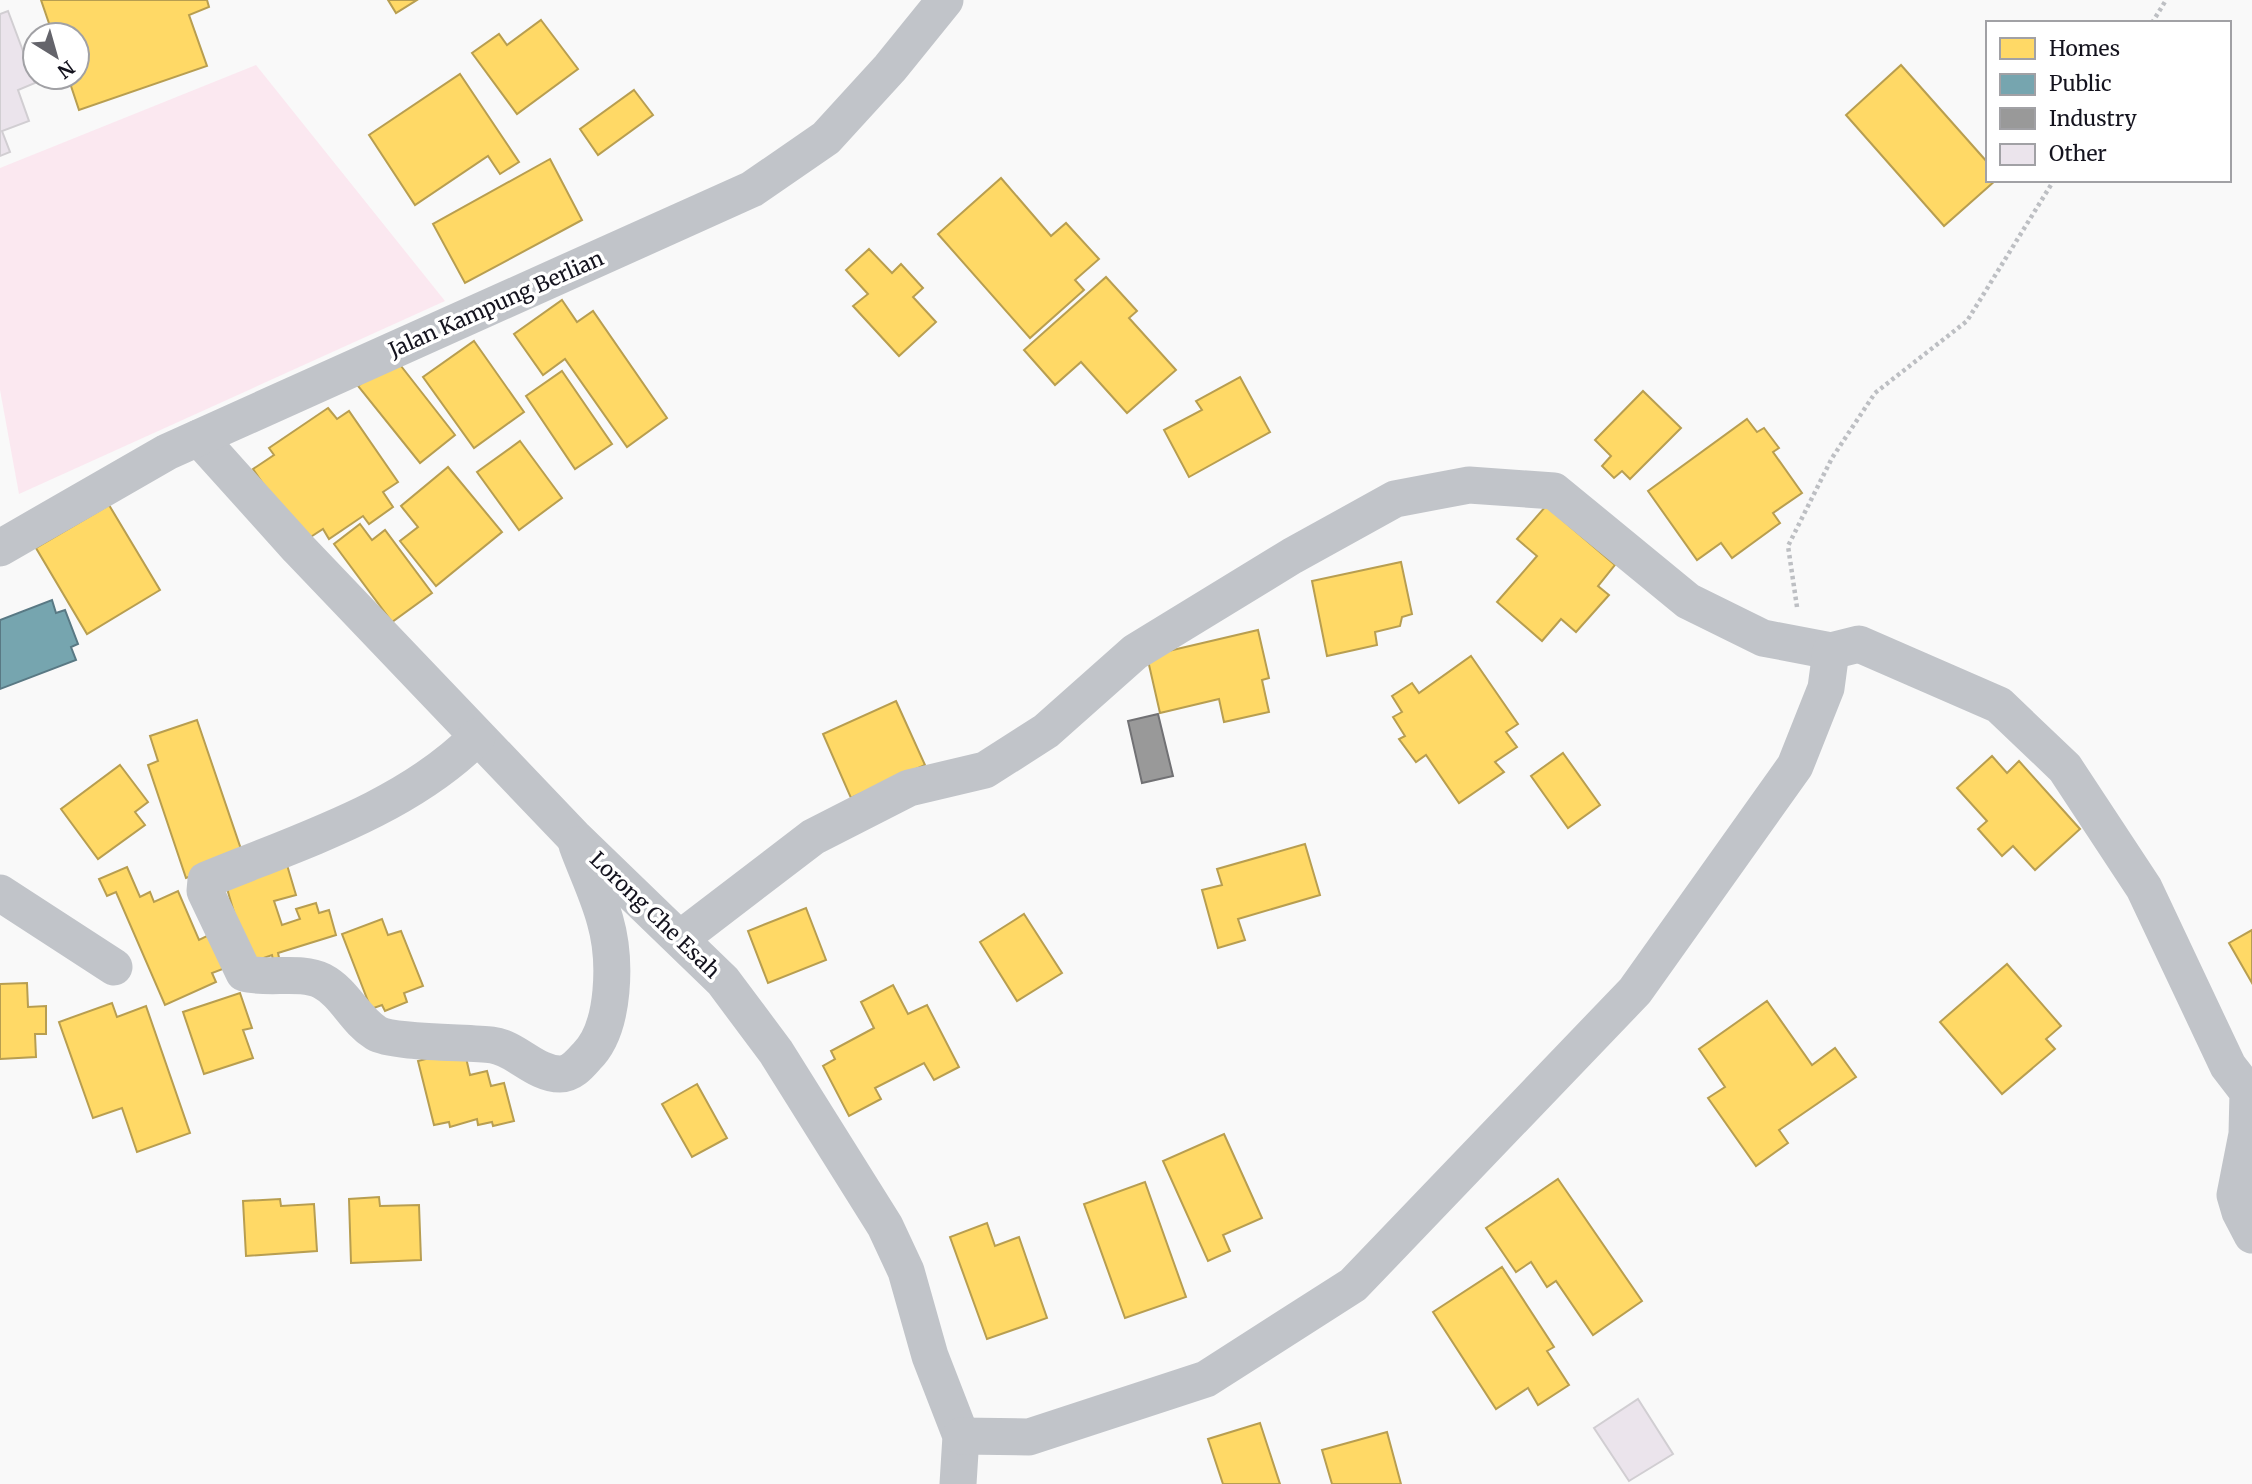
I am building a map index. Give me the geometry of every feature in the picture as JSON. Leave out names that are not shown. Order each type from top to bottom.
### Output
[{"type":"street","name":"Jalan Kampung Berlian","points":[[0,548],[167,452],[752,189],[826,138],[890,68],[945,0]]},
{"type":"street","name":"Lorong Che Esah","points":[[199,438],[298,548],[477,737],[574,837],[681,938],[723,982],[776,1052],[885,1226],[905,1271],[930,1356],[961,1436],[958,1484]]},
{"type":"street","points":[[681,938],[813,837],[909,788],[985,770],[1046,731],[1135,652],[1292,556],[1395,499],[1469,485],[1554,491],[1688,601],[1763,638],[1831,651],[1859,644],[1999,705],[2065,768],[2144,888],[2228,1066],[2250,1092],[2247,1134],[2235,1195],[2252,1235]]},
{"type":"street","points":[[961,1436],[1029,1437],[1206,1379],[1353,1285],[1635,991],[1795,766],[1826,688],[1831,651]]},
{"type":"street","points":[[477,737],[452,762],[376,808],[206,880],[205,891],[244,973],[260,978],[320,980],[337,991],[358,1017],[378,1034],[497,1045],[545,1071],[562,1074],[575,1068],[592,1051],[603,1031],[610,1004],[611,968],[606,922],[574,837]]},
{"type":"street","points":[[0,893],[114,967]]},
{"type":"path","points":[[2153,21],[2166,0]]},
{"type":"path","points":[[1831,651],[1797,607],[1788,546],[1832,458],[1875,393],[1967,320],[2053,182]]},
{"type":"shaded area","points":[[256,65],[445,301],[19,494],[0,390],[0,168]]},
{"type":"building: Homes","points":[[41,0],[207,0],[209,7],[189,15],[207,66],[79,110],[73,91],[91,91],[91,21],[48,21]]},
{"type":"building: Homes","points":[[388,0],[417,0],[396,13]]},
{"type":"building: Homes","points":[[541,20],[578,69],[517,114],[472,53],[499,34],[507,45]]},
{"type":"building: Homes","points":[[1901,65],[1986,161],[1986,182],[1994,182],[1944,226],[1846,115]]},
{"type":"building: Homes","points":[[460,74],[519,162],[500,174],[488,156],[415,205],[369,135]]},
{"type":"building: Homes","points":[[634,90],[653,115],[598,155],[580,129]]},
{"type":"building: Homes","points":[[550,159],[582,220],[465,283],[433,224]]},
{"type":"building: Homes","points":[[1001,178],[1051,236],[1066,223],[1099,259],[1075,280],[1084,290],[1030,338],[938,234]]},
{"type":"building: Homes","points":[[869,249],[892,273],[901,264],[923,288],[913,297],[936,322],[899,356],[853,306],[868,294],[846,270]]},
{"type":"building: Homes","points":[[1106,277],[1137,311],[1129,318],[1176,370],[1127,413],[1081,362],[1055,385],[1024,350]]},
{"type":"building: Homes","points":[[562,300],[577,322],[593,311],[667,418],[627,447],[565,359],[543,375],[514,334]]},
{"type":"building: Homes","points":[[474,341],[524,412],[474,448],[423,377]]},
{"type":"building: Homes","points":[[394,357],[455,435],[420,463],[358,386]]},
{"type":"building: Homes","points":[[562,371],[612,444],[575,469],[526,396]]},
{"type":"building: Homes","points":[[1240,377],[1270,432],[1189,477],[1164,430],[1202,410],[1196,401]]},
{"type":"building: Homes","points":[[1643,391],[1681,428],[1630,479],[1622,471],[1614,478],[1602,466],[1611,456],[1595,440]]},
{"type":"building: Homes","points":[[328,408],[337,419],[349,411],[398,482],[383,492],[393,507],[369,524],[363,516],[329,539],[323,529],[303,542],[253,469],[274,455],[269,448]]},
{"type":"building: Homes","points":[[1747,419],[1757,432],[1764,428],[1779,448],[1773,452],[1802,493],[1773,513],[1780,523],[1732,558],[1721,543],[1697,560],[1648,491]]},
{"type":"building: Homes","points":[[520,441],[562,498],[519,530],[477,472]]},
{"type":"building: Homes","points":[[448,467],[502,532],[436,586],[400,541],[418,527],[401,506]]},
{"type":"building: Homes","points":[[109,505],[160,590],[87,634],[36,548]]},
{"type":"building: Homes","points":[[1546,506],[1615,565],[1598,586],[1609,595],[1576,632],[1561,619],[1542,641],[1497,602],[1537,556],[1517,539]]},
{"type":"building: Homes","points":[[360,524],[372,540],[385,530],[432,593],[392,622],[334,544]]},
{"type":"building: Homes","points":[[1401,562],[1412,614],[1402,617],[1400,626],[1375,632],[1377,645],[1327,656],[1312,581]]},
{"type":"building: Homes","points":[[1258,630],[1269,678],[1262,680],[1269,712],[1224,722],[1219,699],[1160,713],[1147,656]]},
{"type":"building: Homes","points":[[1471,656],[1518,724],[1506,732],[1517,747],[1495,762],[1504,772],[1459,803],[1426,755],[1416,762],[1399,739],[1405,736],[1393,717],[1402,712],[1392,696],[1412,683],[1419,693]]},
{"type":"building: Homes","points":[[896,701],[925,765],[851,798],[823,734]]},
{"type":"building: Homes","points":[[197,720],[244,858],[186,878],[148,765],[158,761],[150,736]]},
{"type":"building: Homes","points":[[1563,753],[1600,805],[1568,828],[1531,776]]},
{"type":"building: Homes","points":[[1992,756],[2007,773],[2019,761],[2080,829],[2035,870],[2013,846],[2002,856],[1978,829],[1987,821],[1957,788]]},
{"type":"building: Homes","points":[[120,765],[148,802],[135,812],[145,825],[98,859],[61,809]]},
{"type":"building: Homes","points":[[1305,844],[1320,895],[1238,919],[1245,940],[1218,948],[1202,890],[1222,885],[1217,869]]},
{"type":"building: Homes","points":[[287,865],[296,895],[274,901],[282,925],[300,919],[296,909],[316,903],[319,913],[329,910],[336,935],[278,953],[280,962],[274,964],[272,955],[249,963],[223,875]]},
{"type":"building: Homes","points":[[127,867],[140,897],[150,892],[154,902],[178,891],[199,940],[213,933],[228,967],[212,973],[216,982],[165,1005],[116,892],[107,896],[99,879]]},
{"type":"building: Homes","points":[[806,908],[826,960],[768,983],[748,931]]},
{"type":"building: Homes","points":[[1024,914],[1062,973],[1017,1001],[980,942]]},
{"type":"building: Homes","points":[[382,919],[388,935],[401,931],[423,986],[404,993],[407,1002],[385,1011],[382,1005],[371,1009],[342,934]]},
{"type":"building: Homes","points":[[2252,930],[2252,983],[2229,943]]},
{"type":"building: Homes","points":[[2007,964],[2061,1026],[2046,1039],[2055,1049],[2002,1094],[1940,1022]]},
{"type":"building: Homes","points":[[27,983],[28,1007],[46,1006],[46,1034],[35,1034],[36,1057],[0,1059],[0,984]]},
{"type":"building: Homes","points":[[893,985],[908,1014],[927,1005],[959,1067],[934,1080],[924,1063],[875,1088],[881,1099],[849,1116],[823,1066],[835,1059],[831,1051],[874,1028],[861,1002]]},
{"type":"building: Homes","points":[[240,993],[252,1028],[243,1030],[253,1058],[204,1074],[183,1012]]},
{"type":"building: Homes","points":[[1767,1001],[1812,1065],[1835,1048],[1856,1077],[1779,1130],[1788,1143],[1756,1166],[1708,1098],[1725,1087],[1699,1049]]},
{"type":"building: Homes","points":[[112,1003],[117,1017],[146,1006],[190,1133],[137,1152],[122,1108],[93,1118],[59,1022]]},
{"type":"building: Homes","points":[[464,1049],[470,1075],[487,1071],[491,1086],[504,1083],[514,1121],[493,1126],[492,1122],[478,1125],[477,1119],[450,1127],[449,1122],[434,1125],[418,1061]]},
{"type":"building: Homes","points":[[697,1084],[727,1138],[692,1157],[662,1104]]},
{"type":"building: Homes","points":[[1224,1134],[1262,1218],[1223,1235],[1230,1251],[1208,1261],[1163,1161]]},
{"type":"building: Homes","points":[[1558,1179],[1642,1301],[1593,1335],[1556,1281],[1547,1287],[1531,1262],[1516,1272],[1486,1228]]},
{"type":"building: Homes","points":[[1145,1182],[1186,1297],[1125,1318],[1084,1204]]},
{"type":"building: Homes","points":[[379,1197],[380,1206],[419,1205],[421,1260],[351,1263],[349,1199]]},
{"type":"building: Homes","points":[[280,1199],[281,1206],[314,1204],[317,1251],[246,1256],[243,1201]]},
{"type":"building: Homes","points":[[987,1223],[995,1246],[1019,1237],[1047,1318],[987,1339],[950,1237]]},
{"type":"building: Homes","points":[[1502,1267],[1554,1347],[1547,1351],[1569,1385],[1538,1405],[1528,1388],[1496,1409],[1433,1312]]},
{"type":"building: Homes","points":[[1260,1423],[1280,1484],[1223,1484],[1208,1439]]},
{"type":"building: Homes","points":[[1387,1432],[1401,1484],[1332,1484],[1322,1450]]},
{"type":"building: Public","points":[[52,600],[56,613],[65,610],[78,644],[71,647],[76,660],[0,689],[0,620]]},
{"type":"building: Industry","points":[[1158,714],[1173,776],[1142,783],[1128,721]]},
{"type":"building: Other","points":[[8,11],[21,46],[21,89],[18,90],[29,121],[2,131],[10,152],[0,156],[0,14]]},
{"type":"building: Other","points":[[1638,1399],[1673,1454],[1629,1481],[1594,1428]]}]
